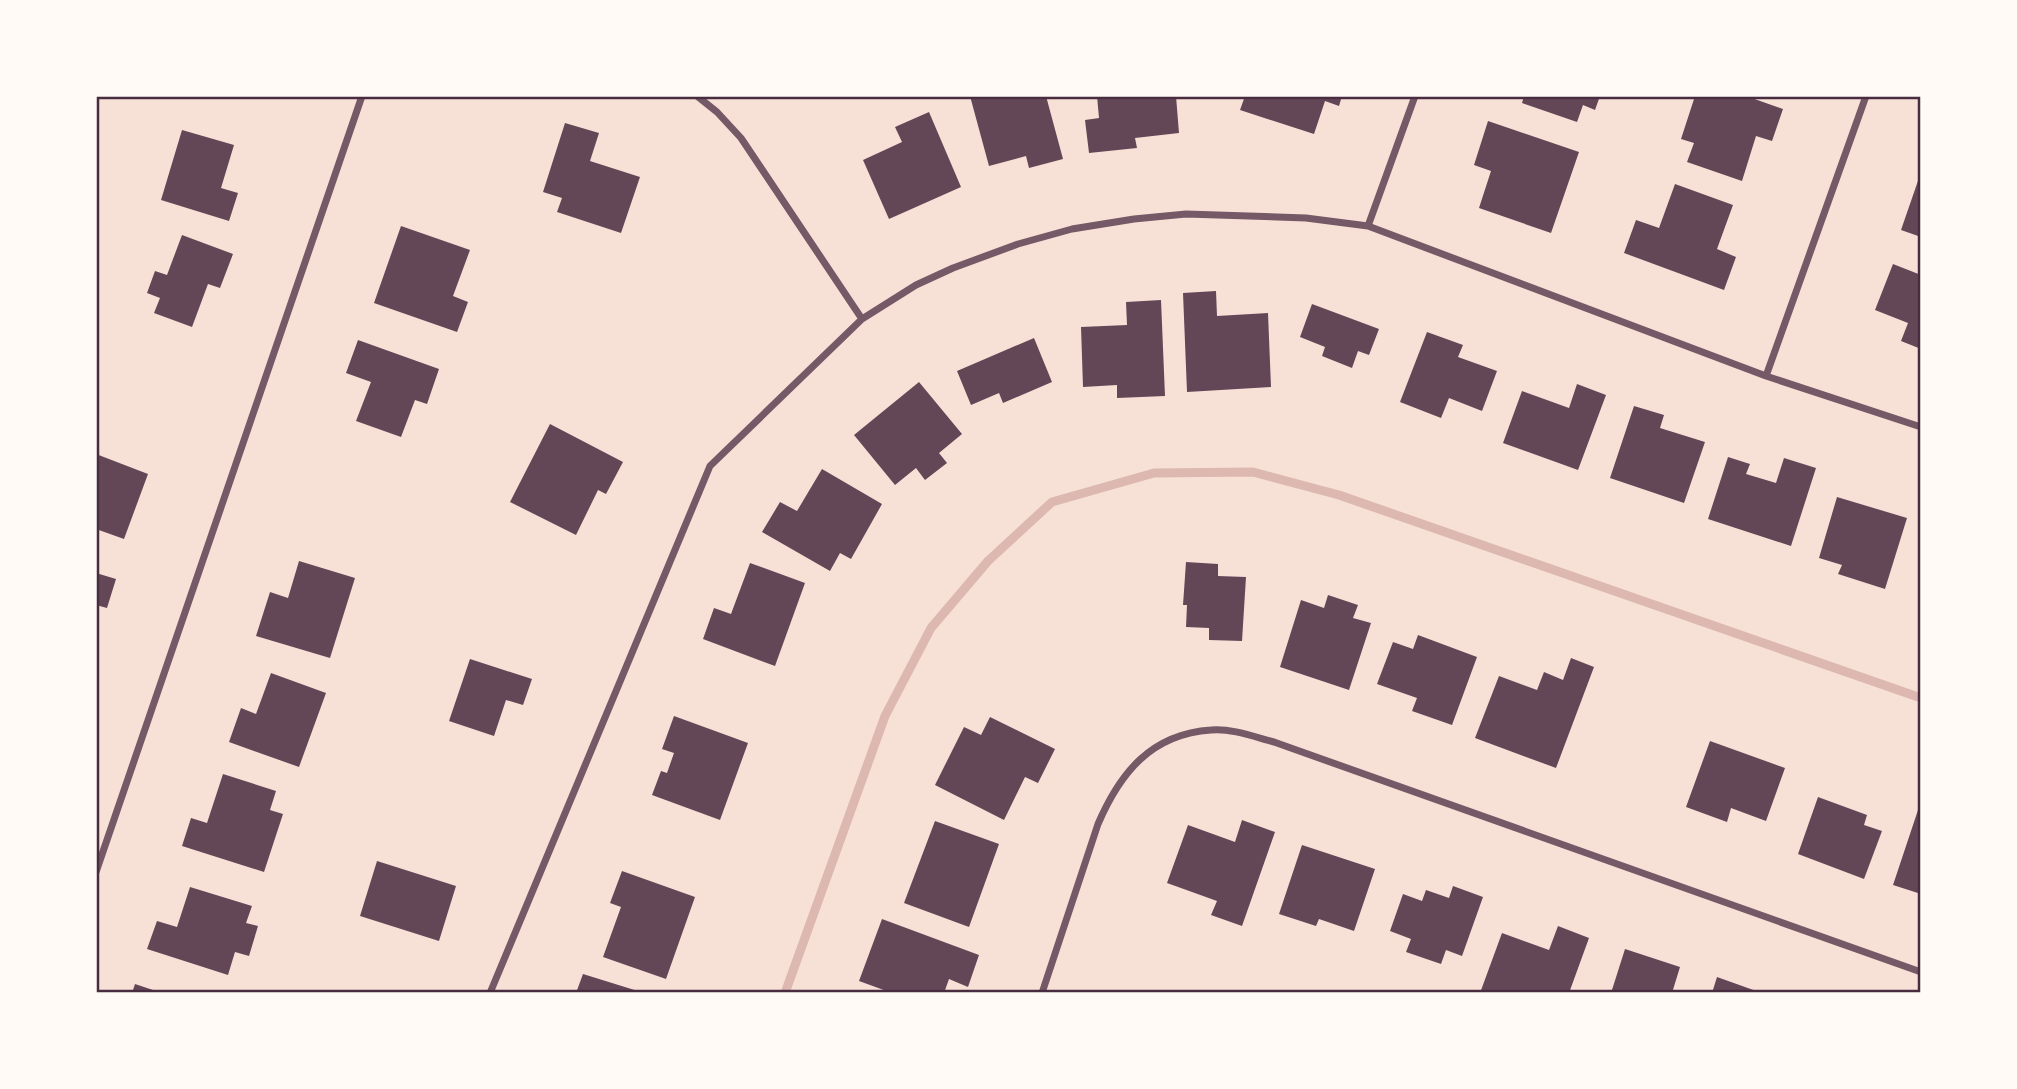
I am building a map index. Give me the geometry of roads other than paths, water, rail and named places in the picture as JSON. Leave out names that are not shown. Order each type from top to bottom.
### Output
[{"type":"street","points":[[96,872],[362,96]]},
{"type":"street","points":[[697,96],[717,112],[741,138],[862,319]]},
{"type":"street","points":[[1368,226],[1415,96]]},
{"type":"street","points":[[1766,376],[1866,96]]},
{"type":"street","points":[[490,993],[710,466],[862,319],[916,285],[953,268],[1018,244],[1072,229],[1134,219],[1186,214],[1306,218],[1368,226],[1766,376],[1921,427]]},
{"type":"street","points":[[1042,993],[1098,824],[1110,797],[1140,758],[1158,745],[1212,729],[1274,742],[1921,972]]},
{"type":"waterway","points":[[785,993],[885,716],[931,628],[988,561],[1052,502],[1154,473],[1253,472],[1339,495],[1921,698]]}]
